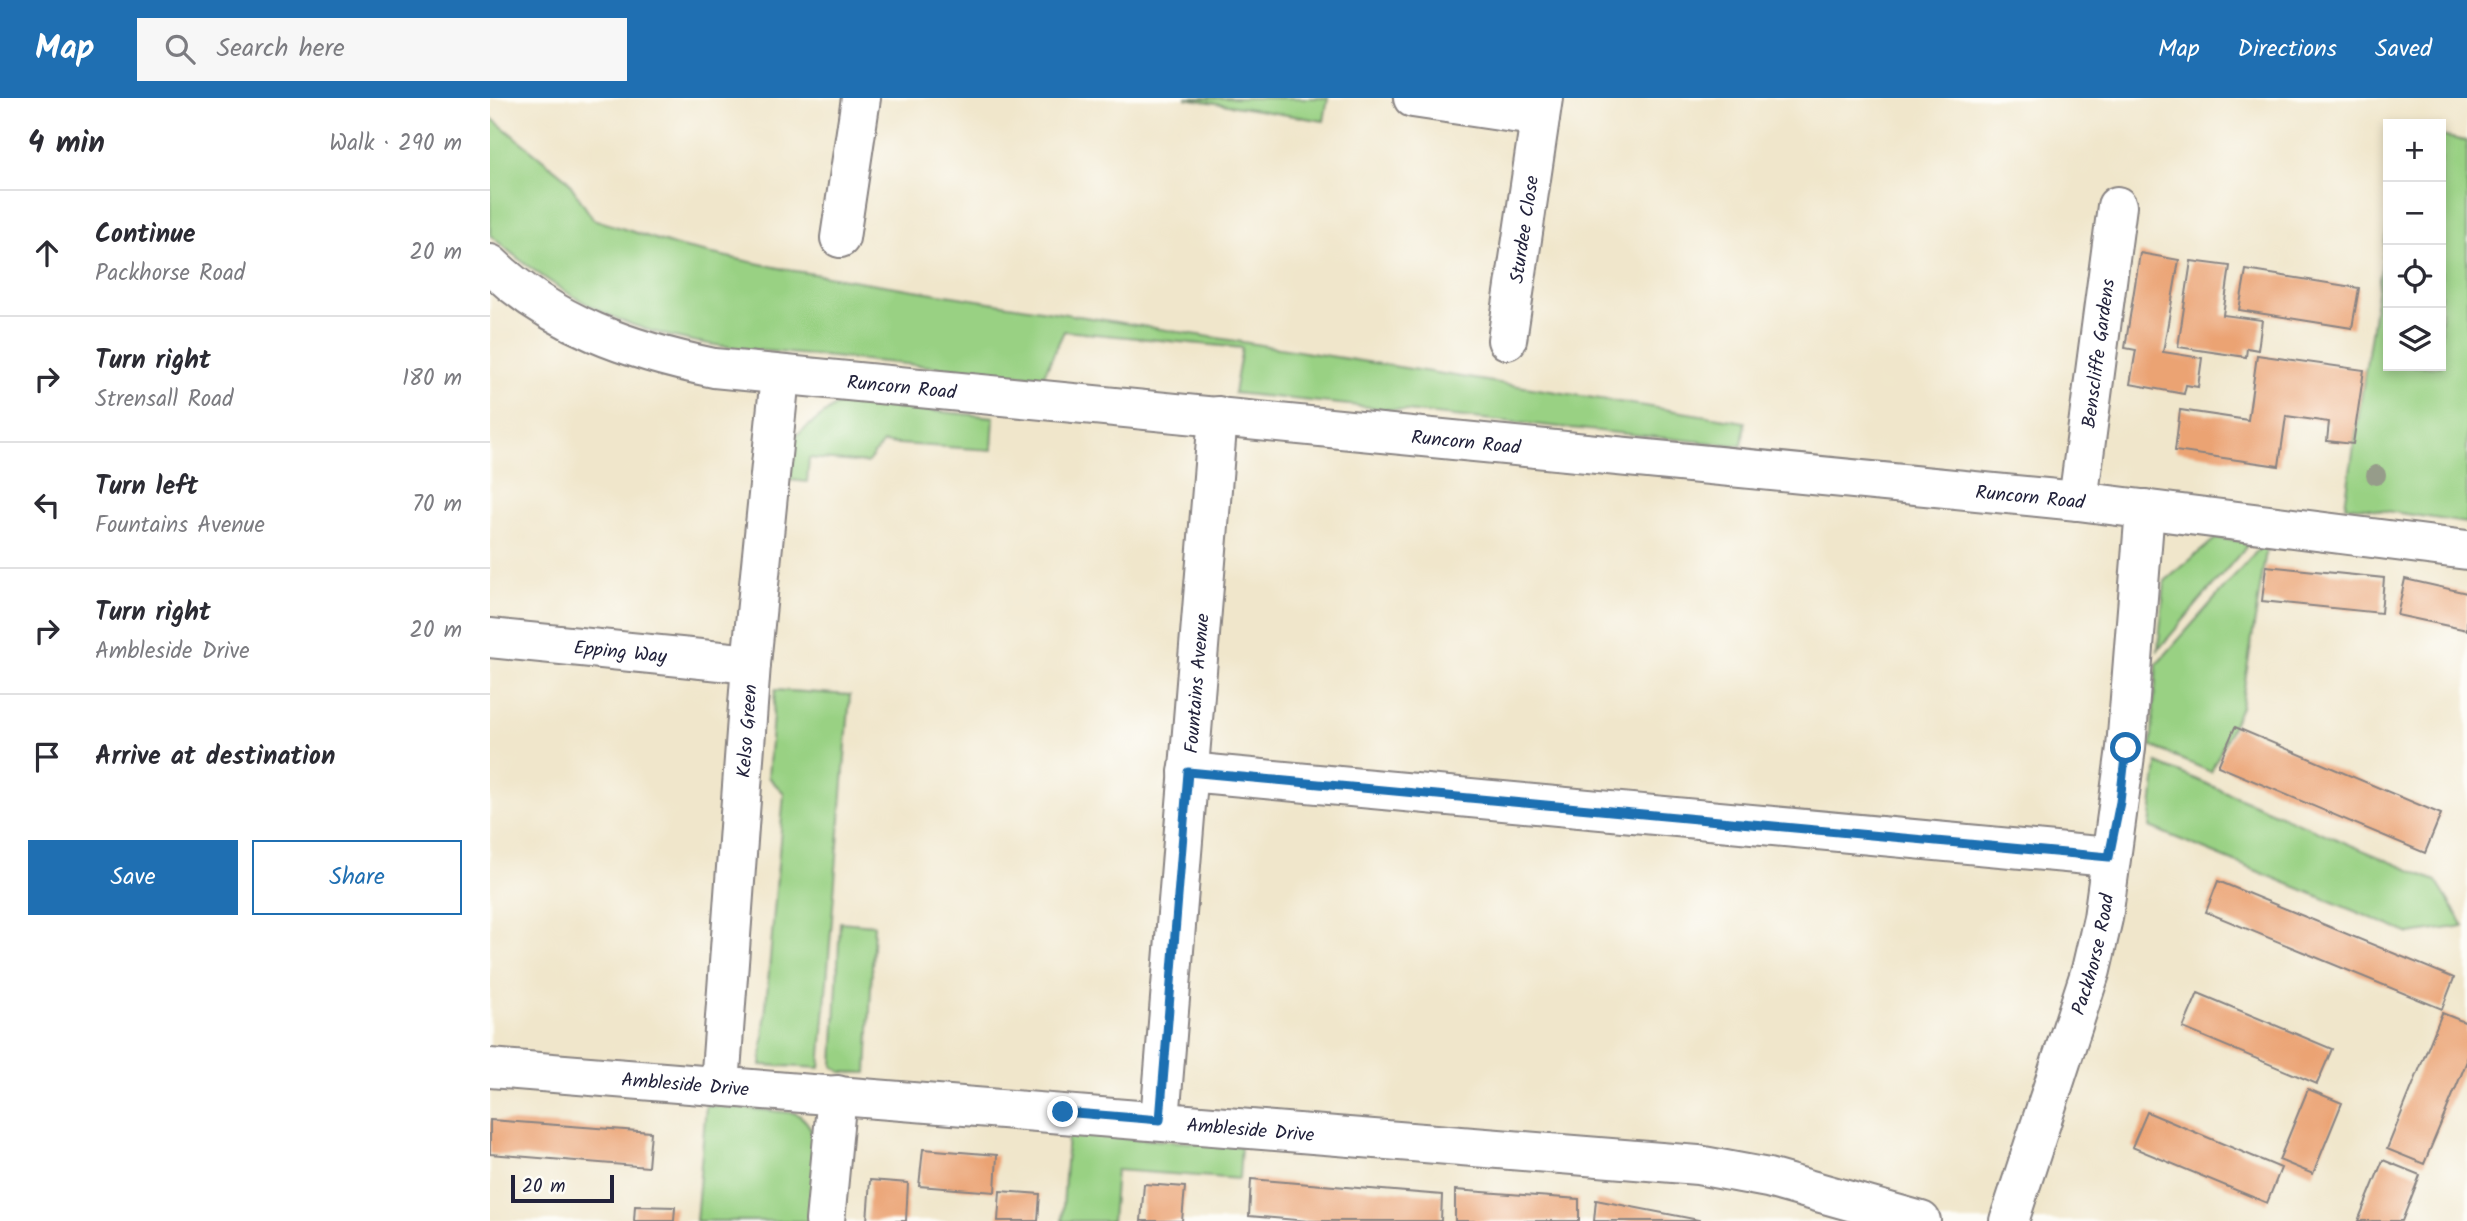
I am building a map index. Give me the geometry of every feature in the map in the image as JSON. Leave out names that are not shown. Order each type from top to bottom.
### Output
[{"type":"street","points":[[840,238],[861,98]]},
{"type":"street","name":"Sturdee Close","points":[[1413,98],[1542,107],[1507,340]]},
{"type":"street","name":"Benscliffe Gardens","points":[[2078,500],[2117,206]]},
{"type":"street","name":"Runcorn Road","points":[[490,264],[537,303],[597,335],[654,355],[714,368],[2078,500],[2467,550]]},
{"type":"street","name":"Kelso Green","points":[[720,1086],[751,664],[780,376]]},
{"type":"street","name":"Fountains Avenue","points":[[1160,1120],[1218,416]]},
{"type":"street","name":"Packhorse Road","points":[[2009,1221],[2091,970],[2103,918],[2109,857],[2125,761],[2145,509]]},
{"type":"street","name":"Epping Way","points":[[490,638],[751,664]]},
{"type":"street","points":[[1188,772],[2109,857]]},
{"type":"street","name":"Ambleside Drive","points":[[490,1068],[1698,1165],[1768,1178],[1921,1221]]},
{"type":"street","points":[[825,1221],[837,1095]]},
{"type":"green space","points":[[1185,98],[1328,98],[1324,121]]},
{"type":"green space","points":[[490,117],[566,178],[593,219],[680,247],[789,270],[1745,422],[1742,446],[1234,393],[1242,348],[1064,331],[1043,377],[749,349],[702,343],[656,332],[613,317],[575,297],[522,262],[490,235]]},
{"type":"green space","points":[[2446,137],[2467,141],[2467,523],[2345,505],[2383,254],[2383,371],[2446,371]]},
{"type":"green space","points":[[840,402],[994,417],[992,450],[883,443],[867,463],[809,458],[807,482],[790,480],[794,437]]},
{"type":"green space","points":[[2216,538],[2250,542],[2158,650],[2165,581]]},
{"type":"green space","points":[[2263,544],[2267,545],[2241,707],[2211,772],[2151,746],[2157,664]]},
{"type":"green space","points":[[775,690],[850,695],[820,1068],[761,1065],[784,793],[768,777]]},
{"type":"green space","points":[[2157,763],[2436,881],[2464,926],[2410,934],[2150,827]]},
{"type":"green space","points":[[840,922],[874,925],[867,1073],[841,1072],[833,1066]]},
{"type":"green space","points":[[706,1105],[795,1113],[806,1121],[816,1146],[810,1221],[696,1221]]},
{"type":"green space","points":[[1068,1134],[1241,1146],[1239,1179],[1116,1170],[1112,1221],[1062,1221]]},
{"type":"building","points":[[2140,253],[2179,260],[2163,352],[2202,358],[2198,387],[2186,385],[2184,394],[2130,384],[2136,350],[2125,348]]},
{"type":"building","points":[[2191,261],[2230,266],[2223,315],[2262,320],[2258,350],[2247,348],[2246,357],[2178,347]]},
{"type":"building","points":[[2246,270],[2359,288],[2352,328],[2239,310]]},
{"type":"building","points":[[2257,355],[2364,370],[2353,444],[2327,441],[2329,422],[2286,416],[2279,466],[2175,451],[2180,410],[2248,420]]},
{"type":"building","points":[[2266,566],[2384,578],[2381,613],[2262,601]]},
{"type":"building","points":[[2405,579],[2467,593],[2467,630],[2397,615]]},
{"type":"building","points":[[2235,727],[2441,814],[2425,853],[2218,766]]},
{"type":"building","points":[[2218,881],[2454,978],[2442,1009],[2206,912]]},
{"type":"building","points":[[2198,993],[2332,1049],[2317,1084],[2183,1028]]},
{"type":"building","points":[[2442,1013],[2467,1023],[2467,1061],[2424,1164],[2387,1149]]},
{"type":"building","points":[[2308,1089],[2342,1103],[2313,1174],[2279,1160]]},
{"type":"building","points":[[2147,1112],[2281,1168],[2267,1203],[2132,1147]]},
{"type":"building","points":[[490,1120],[651,1132],[648,1167],[490,1154]]},
{"type":"building","points":[[923,1149],[997,1155],[995,1192],[919,1186]]},
{"type":"building","points":[[2383,1160],[2420,1175],[2402,1221],[2358,1221]]},
{"type":"building","points":[[1251,1179],[1442,1195],[1441,1221],[1308,1221],[1249,1216]]},
{"type":"building","points":[[870,1180],[908,1183],[906,1221],[867,1221]]},
{"type":"building","points":[[1144,1184],[1185,1187],[1182,1221],[1141,1221]]},
{"type":"building","points":[[1455,1190],[1579,1199],[1579,1221],[1455,1221]]},
{"type":"building","points":[[1000,1191],[1040,1194],[1038,1221],[998,1221]]},
{"type":"building","points":[[1596,1200],[1699,1220],[1699,1221],[1594,1221]]},
{"type":"building","points":[[635,1206],[675,1207],[674,1221],[634,1221]]},
{"type":"route","points":[[1063,1112],[1160,1120],[1188,772],[2109,857],[2120,802],[2126,748]]}]
